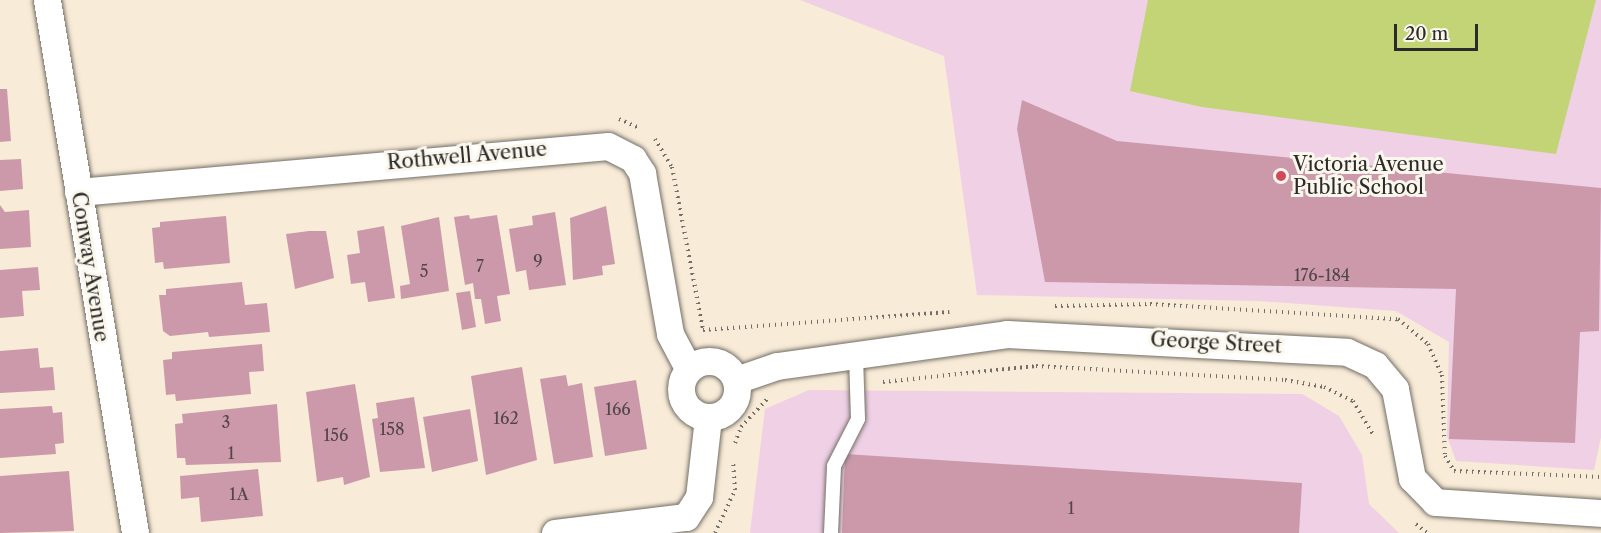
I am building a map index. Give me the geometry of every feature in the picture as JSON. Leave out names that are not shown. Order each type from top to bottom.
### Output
[{"type":"street","name":"Conway Avenue","points":[[47,0],[135,533]]},
{"type":"street","name":"Rothwell Avenue","points":[[78,192],[608,146],[633,159],[642,173],[670,334],[689,369]]},
{"type":"street","name":"George Street","points":[[736,380],[777,366],[1006,334],[1347,352],[1376,365],[1395,389],[1412,478],[1435,502],[1601,513]]},
{"type":"street","points":[[716,361],[736,380],[732,407],[708,418],[691,411],[681,395],[689,369],[716,361]]},
{"type":"street","points":[[555,533],[686,517],[699,497],[708,418]]},
{"type":"lane","points":[[831,533],[834,466],[858,419],[860,384],[856,356]]},
{"type":"path","points":[[609,117],[645,131]]},
{"type":"path","points":[[650,135],[666,150],[672,166],[703,330],[963,310]]},
{"type":"path","points":[[1045,307],[1150,304],[1398,319],[1428,344],[1442,375],[1445,456],[1454,471],[1601,477]]},
{"type":"path","points":[[860,384],[1036,366],[1285,380],[1324,387],[1353,401],[1375,440]]},
{"type":"path","points":[[715,533],[735,490],[732,452],[741,427],[775,395]]},
{"type":"path","points":[[1407,513],[1427,533]]},
{"type":"shaded area","name":"Victoria Avenue Public School","points":[[800,0],[1601,0],[1601,437],[1594,470],[1456,461],[1447,436],[1449,342],[1396,311],[1259,301],[977,295],[944,56]]},
{"type":"shaded area","points":[[809,390],[1302,394],[1339,416],[1362,455],[1369,504],[1399,533],[750,533],[765,409]]},
{"type":"green space","points":[[1148,0],[1596,0],[1556,154],[1202,107],[1130,91]]},
{"type":"building","points":[[0,89],[7,89],[11,141],[0,142]]},
{"type":"building","points":[[1022,100],[1117,141],[1601,188],[1599,331],[1580,332],[1575,443],[1449,439],[1456,289],[1045,282],[1017,129]]},
{"type":"building","points":[[21,159],[23,189],[0,191],[0,160]]},
{"type":"building","points":[[0,205],[5,212],[29,210],[31,247],[0,249]]},
{"type":"building","points":[[606,206],[615,264],[602,266],[603,275],[573,280],[570,218]]},
{"type":"building","points":[[555,212],[566,285],[529,290],[526,270],[516,272],[509,229],[533,225],[532,216]]},
{"type":"building","points":[[469,215],[470,219],[497,215],[510,294],[497,296],[501,321],[485,324],[481,299],[475,299],[473,283],[465,285],[454,217]]},
{"type":"building","points":[[226,216],[230,263],[164,269],[163,262],[155,263],[152,228],[160,227],[160,222]]},
{"type":"building","points":[[439,217],[449,291],[401,299],[400,286],[410,284],[401,226]]},
{"type":"building","points":[[384,226],[395,298],[368,302],[365,282],[351,284],[347,255],[360,253],[357,231]]},
{"type":"building","points":[[326,231],[334,278],[295,289],[286,234]]},
{"type":"building","points":[[38,267],[40,290],[22,291],[24,316],[0,318],[0,270]]},
{"type":"building","points":[[242,282],[245,305],[267,303],[270,332],[209,337],[208,332],[170,336],[163,331],[159,295],[166,295],[166,289]]},
{"type":"building","points":[[470,291],[476,327],[462,330],[456,293]]},
{"type":"building","points":[[262,344],[264,371],[249,372],[251,394],[176,401],[175,394],[166,395],[163,360],[172,359],[172,352]]},
{"type":"building","points":[[38,348],[40,368],[53,367],[55,390],[0,393],[0,351]]},
{"type":"building","points":[[522,367],[537,460],[486,475],[471,376]]},
{"type":"building","points":[[566,375],[568,386],[582,383],[593,457],[554,464],[540,379]]},
{"type":"building","points":[[636,380],[647,449],[605,456],[594,387]]},
{"type":"building","points":[[355,384],[370,477],[344,485],[343,477],[317,482],[306,392]]},
{"type":"building","points":[[414,397],[425,468],[380,472],[372,419],[378,418],[376,403]]},
{"type":"building","points":[[277,404],[281,462],[186,465],[185,458],[177,458],[175,424],[183,423],[182,414]]},
{"type":"building","points":[[52,406],[53,413],[62,412],[64,443],[55,444],[56,454],[0,458],[0,409]]},
{"type":"building","points":[[470,409],[478,461],[432,472],[423,417]]},
{"type":"building","points":[[845,454],[1302,483],[1299,533],[842,533]]},
{"type":"building","points":[[258,469],[263,516],[201,522],[199,497],[181,499],[180,476]]},
{"type":"building","points":[[69,471],[74,531],[0,533],[0,476]]},
{"type":"place","name":"Victoria Avenue Public School","points":[[1281,176]]}]
